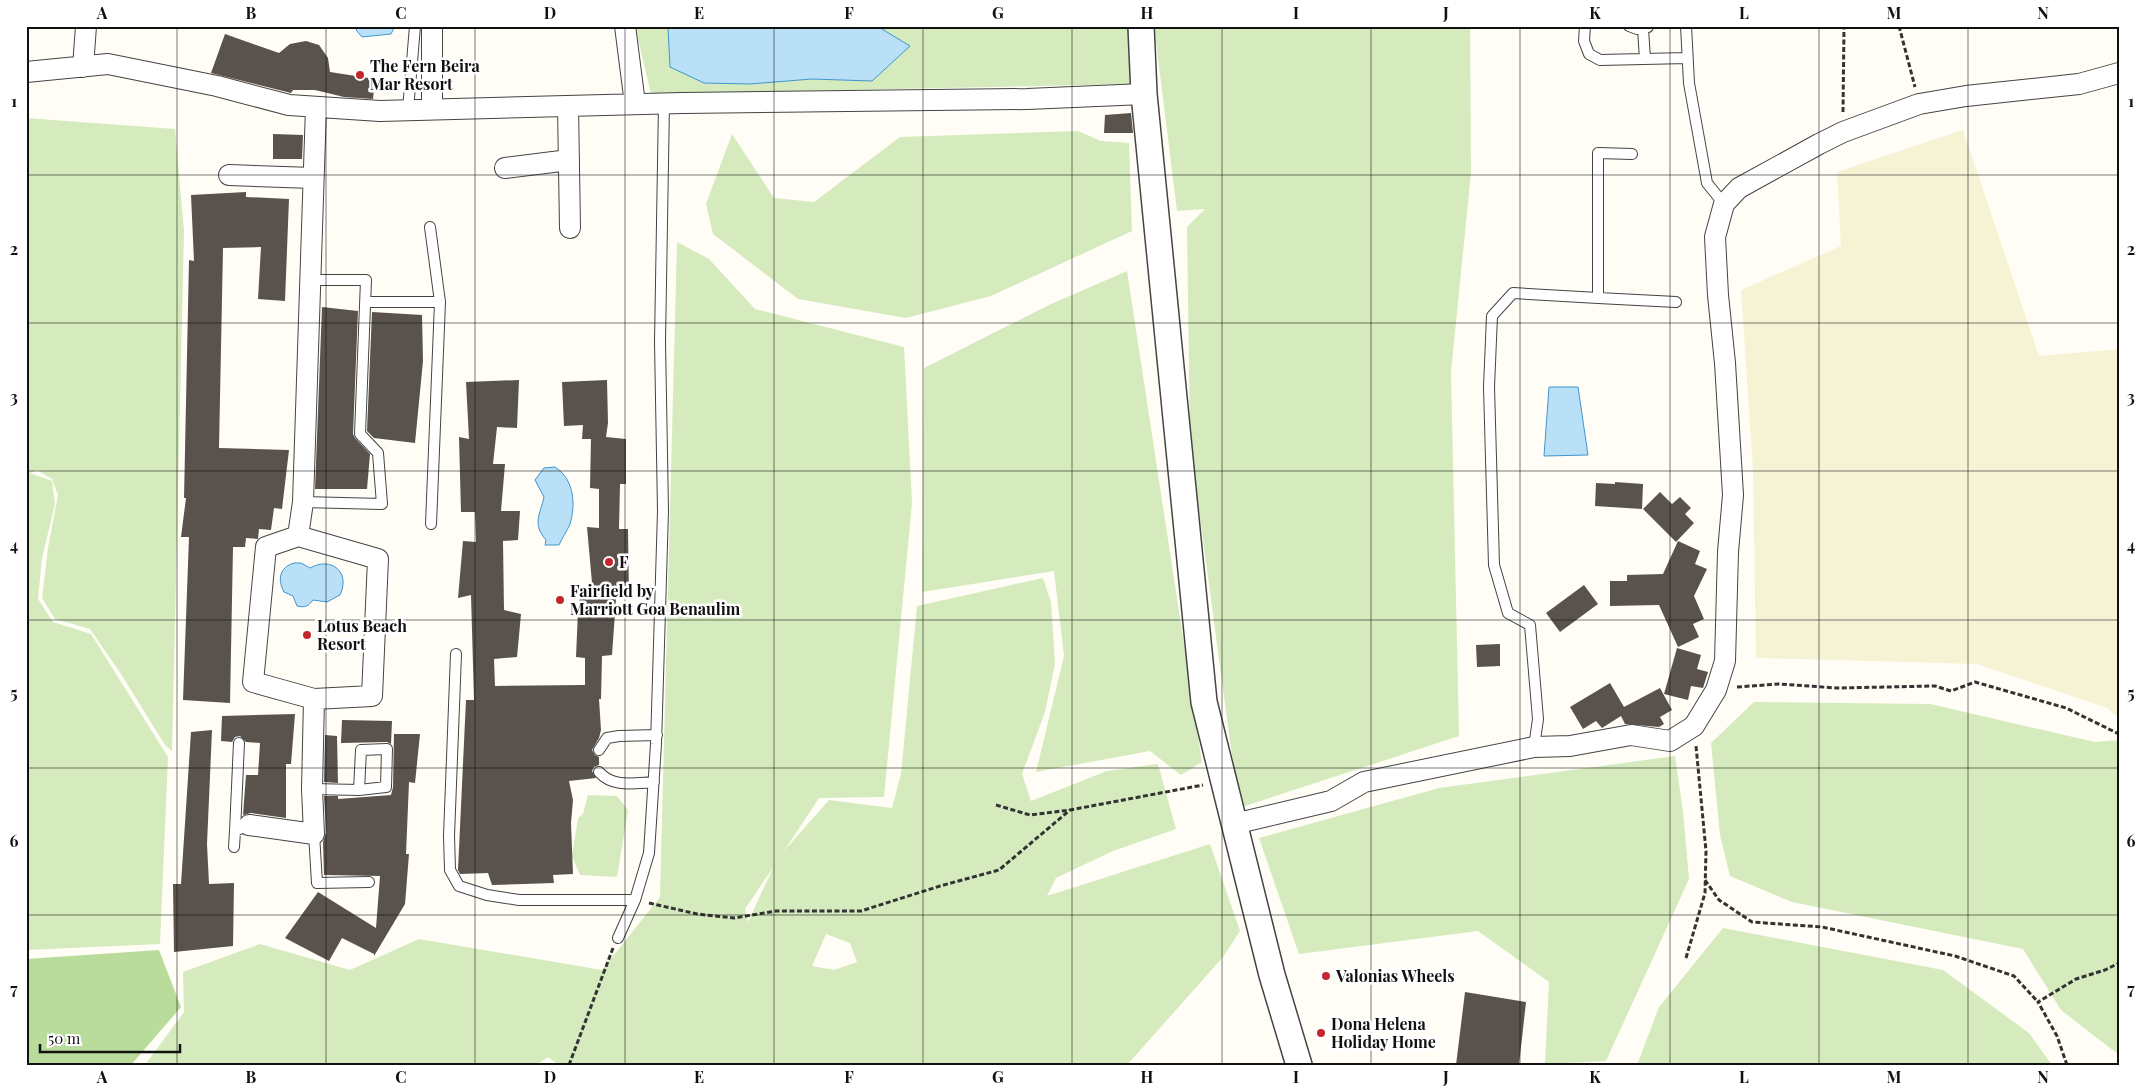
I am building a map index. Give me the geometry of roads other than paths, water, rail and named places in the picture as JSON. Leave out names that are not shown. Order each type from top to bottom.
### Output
[{"type":"street","points":[[83,67],[86,26]]},
{"type":"street","points":[[432,26],[432,109]]},
{"type":"street","points":[[625,26],[635,104]]},
{"type":"street","points":[[1141,26],[1144,94],[1204,702],[1272,975],[1299,1065]]},
{"type":"street","points":[[26,72],[108,64],[217,86],[289,105],[380,111],[664,103],[1027,99],[1144,94]]},
{"type":"street","points":[[1234,824],[1331,801],[1364,782],[1534,747],[1570,746],[1631,735],[1670,742],[1694,726],[1716,690],[1725,661],[1728,552],[1733,495],[1715,237],[1724,204],[1739,188],[1843,132],[1919,104],[1966,96],[2079,84],[2119,73]]},
{"type":"street","points":[[568,106],[570,228]]},
{"type":"street","points":[[298,536],[303,502],[316,107]]},
{"type":"street","points":[[505,168],[569,160]]},
{"type":"street","points":[[229,175],[313,178]]},
{"type":"street","points":[[298,536],[378,559],[372,696],[314,699],[253,682],[266,547],[298,536]]},
{"type":"street","points":[[242,828],[314,834],[312,789],[314,699]]},
{"type":"lane","points":[[408,110],[415,26]]},
{"type":"lane","points":[[1585,26],[1584,41],[1589,54],[1600,60],[1687,58]]},
{"type":"lane","points":[[1629,26],[1646,27],[1646,58]]},
{"type":"lane","points":[[1686,26],[1689,83],[1708,183],[1724,204]]},
{"type":"lane","points":[[618,938],[635,900],[649,853],[654,782],[663,511],[660,333],[664,103]]},
{"type":"lane","points":[[1598,298],[1598,153],[1632,154]]},
{"type":"lane","points":[[430,227],[440,302],[431,524]]},
{"type":"lane","points":[[303,502],[382,504],[378,453],[360,434],[366,280],[311,280]]},
{"type":"lane","points":[[1534,747],[1538,719],[1530,625],[1508,612],[1494,565],[1489,387],[1492,316],[1513,293],[1676,302]]},
{"type":"lane","points":[[366,302],[440,302]]},
{"type":"lane","points":[[456,654],[448,836],[450,870],[459,886],[487,895],[519,900],[635,900]]},
{"type":"lane","points":[[599,750],[607,738],[656,735]]},
{"type":"lane","points":[[234,848],[242,828],[239,743]]},
{"type":"lane","points":[[312,789],[360,790],[386,787],[387,749],[361,750],[360,790]]},
{"type":"lane","points":[[599,772],[606,780],[613,782],[654,782]]},
{"type":"lane","points":[[314,834],[317,883],[369,882]]},
{"type":"water","points":[[359,26],[395,26],[391,34],[362,37],[356,30]]},
{"type":"water","points":[[670,26],[877,26],[910,46],[872,81],[812,79],[750,84],[704,83],[670,67],[668,28]]},
{"type":"water","points":[[1549,387],[1578,387],[1588,455],[1544,456]]},
{"type":"water","points":[[555,467],[570,485],[573,500],[572,516],[559,545],[545,545],[546,540],[538,524],[544,497],[535,480],[544,468]]},
{"type":"water","points":[[294,563],[301,563],[310,568],[325,564],[337,568],[343,579],[340,595],[327,602],[313,600],[306,606],[297,606],[293,596],[284,592],[280,578],[286,567]]},
{"type":"place","name":"The Fern Beira Mar Resort","points":[[360,75]]},
{"type":"place","name":"F","points":[[609,562]]},
{"type":"place","name":"Fairfield by Marriott Goa Benaulim","points":[[560,600]]},
{"type":"place","name":"Lotus Beach Resort","points":[[307,635]]},
{"type":"place","name":"Valonias Wheels","points":[[1326,976]]},
{"type":"place","name":"Dona Helena Holiday Home","points":[[1321,1033]]}]
